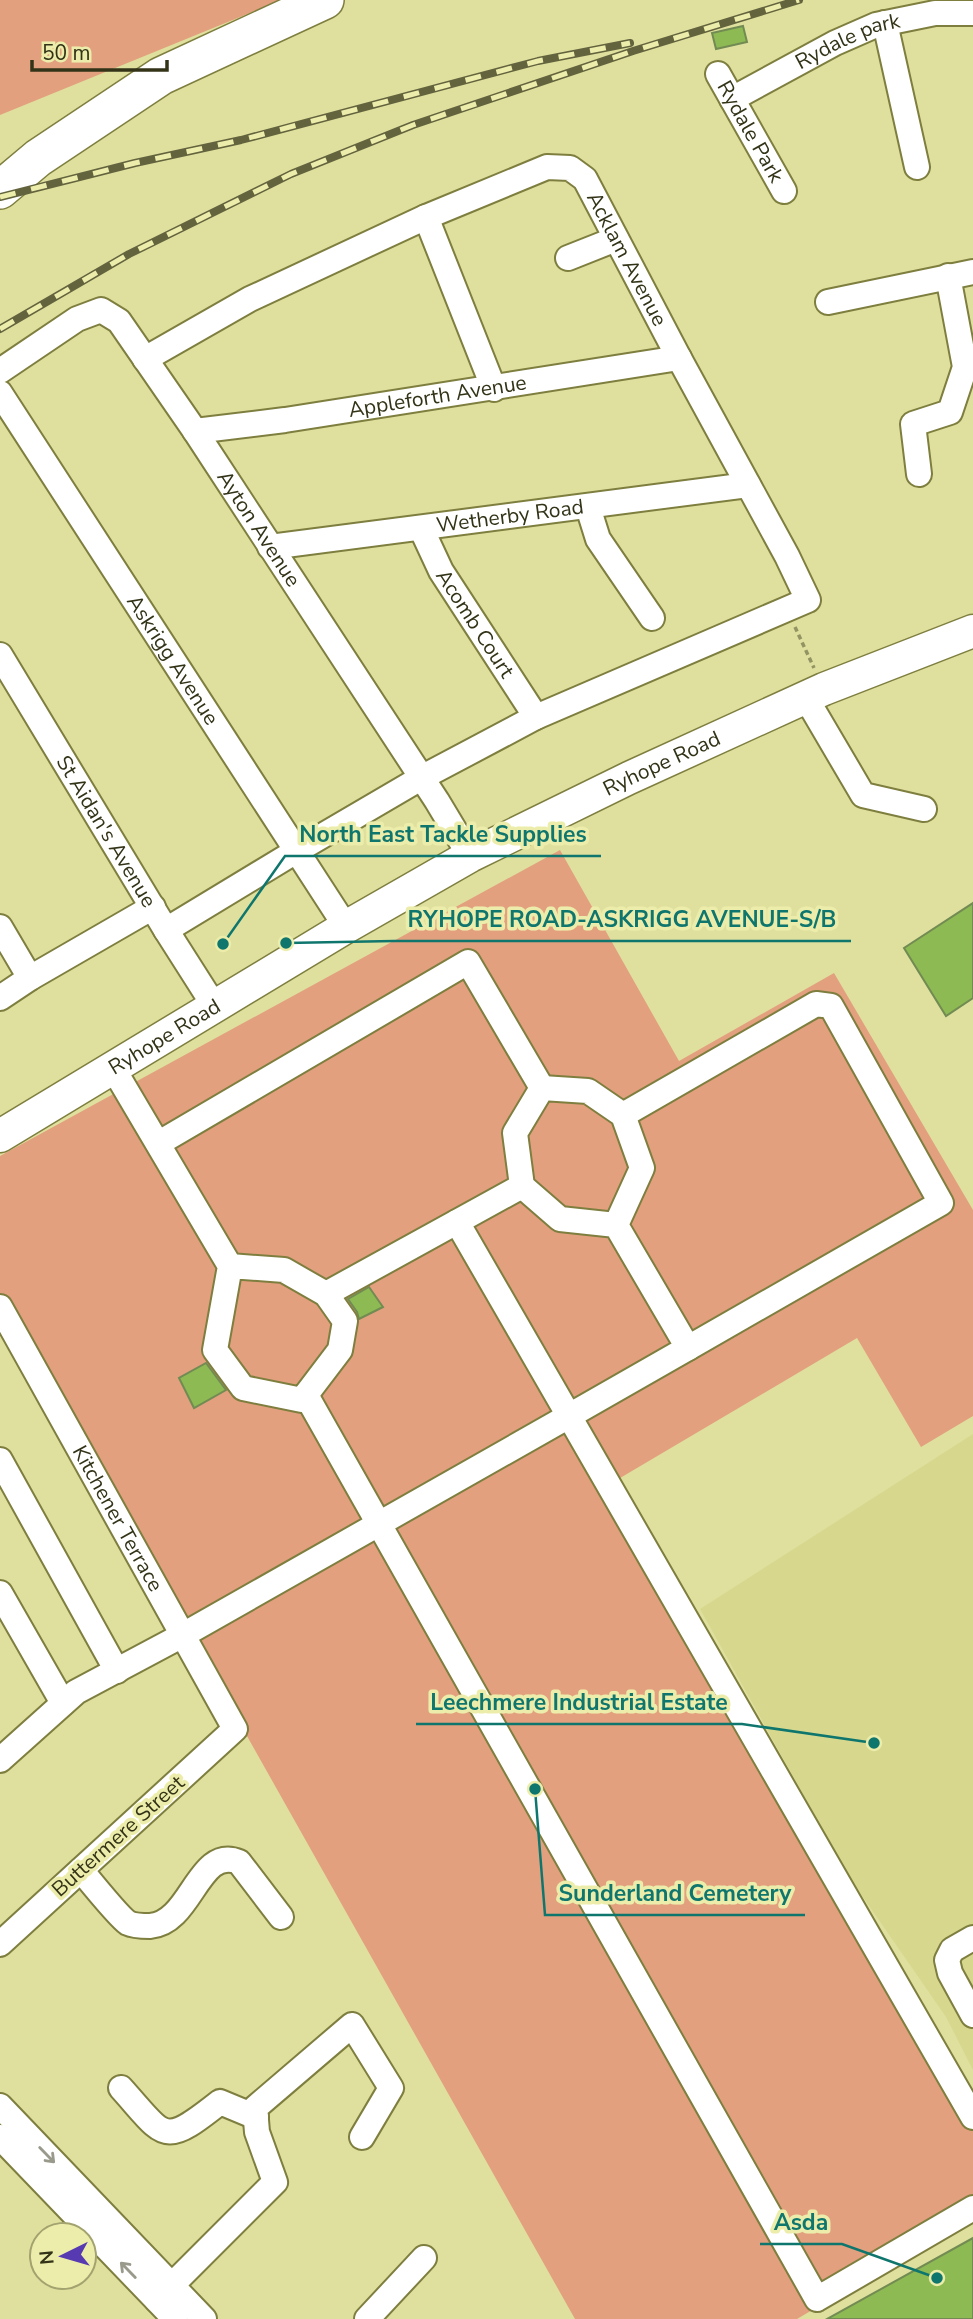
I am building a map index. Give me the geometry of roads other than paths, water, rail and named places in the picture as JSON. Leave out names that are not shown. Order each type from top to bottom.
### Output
[{"type":"highway","points":[[0,190],[38,158],[161,76],[325,0]]},
{"type":"main road","name":"Ryhope Road","points":[[0,1136],[346,927],[470,856],[629,778],[815,694],[973,631]]},
{"type":"street","name":"Rydale park","points":[[732,99],[835,43],[876,25],[935,13],[973,13]]},
{"type":"street","name":"Rydale Park","points":[[885,23],[917,167]]},
{"type":"street","name":"Rydale Park","points":[[718,74],[784,191]]},
{"type":"street","name":"Acklam Avenue","points":[[145,359],[250,299],[426,217],[547,167],[570,168],[585,179],[808,600],[536,718]]},
{"type":"street","points":[[426,217],[494,388]]},
{"type":"street","points":[[568,258],[616,239]]},
{"type":"street","points":[[828,302],[973,272]]},
{"type":"street","points":[[919,474],[913,424],[950,412],[965,366],[948,276]]},
{"type":"street","name":"Ayton Avenue","points":[[0,371],[77,319],[101,310],[119,321],[195,431],[470,856]]},
{"type":"street","name":"Appleforth Avenue","points":[[195,431],[285,421],[679,358]]},
{"type":"street","name":"Askrigg Avenue","points":[[0,393],[346,927]]},
{"type":"street","name":"Wetherby Road","points":[[270,547],[748,485]]},
{"type":"street","points":[[588,507],[598,539],[652,618]]},
{"type":"street","name":"Acomb Court","points":[[421,528],[441,571],[536,718]]},
{"type":"street","name":"St Aidan's Avenue","points":[[0,655],[215,1007]]},
{"type":"street","points":[[815,694],[863,795],[924,808]]},
{"type":"street","points":[[166,930],[421,778],[536,718]]},
{"type":"street","points":[[0,998],[153,907]]},
{"type":"street","points":[[0,927],[30,978]]},
{"type":"street","points":[[159,1143],[468,962],[542,1088]]},
{"type":"street","points":[[0,1760],[76,1692],[183,1635],[941,1203],[831,1006],[816,1004],[624,1115]]},
{"type":"street","points":[[113,1068],[230,1266],[215,1350],[243,1388],[302,1400],[340,1350],[345,1321],[326,1294],[284,1270],[230,1266]]},
{"type":"street","points":[[542,1088],[588,1091],[624,1115],[642,1168],[616,1225]]},
{"type":"street","points":[[542,1088],[516,1133],[522,1186],[560,1219],[616,1225]]},
{"type":"street","points":[[326,1294],[522,1186]]},
{"type":"street","points":[[457,1222],[973,2117]]},
{"type":"street","points":[[616,1225],[688,1348]]},
{"type":"street","name":"Kitchener Terrace","points":[[0,1307],[235,1729]]},
{"type":"street","points":[[306,1395],[817,2298],[973,2208]]},
{"type":"street","points":[[0,1460],[117,1671]]},
{"type":"street","points":[[0,1593],[63,1703]]},
{"type":"street","name":"Buttermere Street","points":[[0,1944],[235,1729]]},
{"type":"street","points":[[80,1870],[128,1923],[159,1925],[174,1916],[187,1901],[204,1873],[214,1864],[231,1859],[239,1863],[281,1917]]},
{"type":"street","points":[[973,1938],[952,1950],[947,1960],[950,1973],[973,2015]]},
{"type":"street","points":[[164,2293],[275,2182],[257,2132],[255,2108],[352,2025],[391,2088],[362,2137]]},
{"type":"street","points":[[121,2088],[157,2128],[165,2133],[185,2127],[220,2102],[256,2118]]},
{"type":"street","points":[[0,2106],[164,2293],[175,2319]]},
{"type":"street","points":[[0,2137],[164,2293],[204,2319]]},
{"type":"street","points":[[368,2319],[424,2258]]},
{"type":"railway","points":[[0,329],[129,254],[291,174],[413,125],[633,51],[799,0]]},
{"type":"railway","points":[[0,197],[241,140],[538,61],[630,43]]},
{"type":"place","name":"RYHOPE ROAD-ASKRIGG AVENUE-S/B","points":[[286,943]]},
{"type":"place","name":"North East Tackle Supplies","points":[[223,944]]},
{"type":"place","name":"Leechmere Industrial Estate","points":[[874,1743]]},
{"type":"place","name":"Sunderland Cemetery","points":[[535,1789]]},
{"type":"place","name":"Asda","points":[[937,2278]]}]
